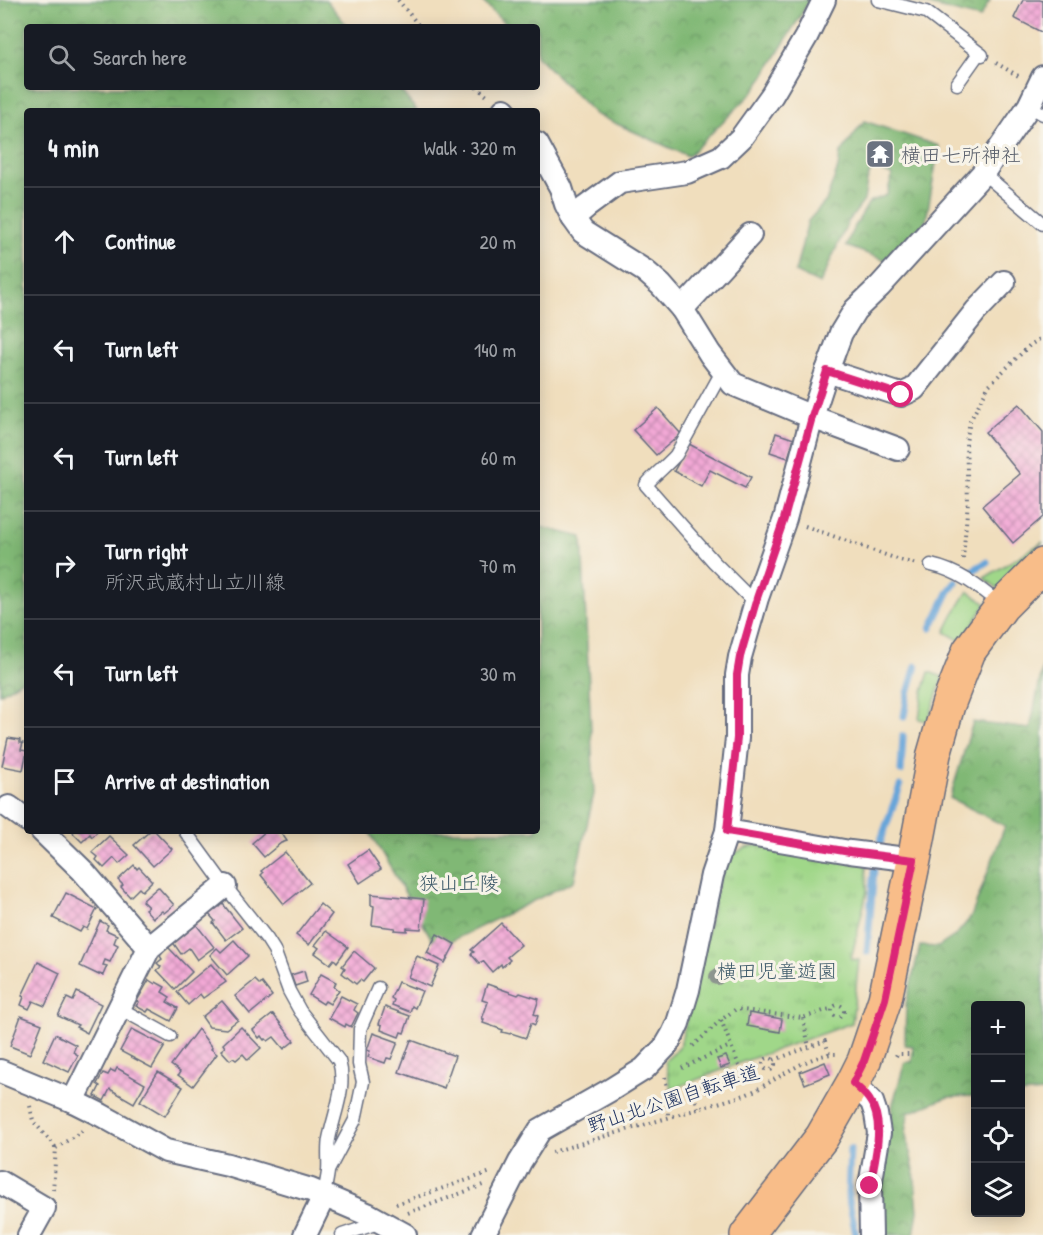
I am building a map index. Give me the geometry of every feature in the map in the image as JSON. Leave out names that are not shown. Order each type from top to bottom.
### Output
[{"type":"main road","points":[[747,1235],[822,1137],[864,1061],[885,999],[934,754],[948,705],[969,651],[1002,606],[1043,564]]},
{"type":"street","points":[[573,218],[620,182],[687,172],[721,158],[741,138],[772,95],[806,37],[824,0]]},
{"type":"street","points":[[483,1235],[520,1162],[540,1130],[644,1069],[666,1046],[678,1023],[688,990],[712,875],[727,831],[737,738],[737,675],[757,598],[784,519],[812,417],[841,333],[855,310],[880,286],[983,173],[1038,96]]},
{"type":"street","points":[[540,150],[561,188],[573,218],[583,232],[645,271],[661,285],[682,309],[733,384],[898,449]]},
{"type":"street","points":[[682,309],[750,235]]},
{"type":"street","points":[[827,371],[901,395],[914,389],[976,312],[1004,282]]},
{"type":"street","points":[[9,807],[24,818]]},
{"type":"street","points":[[727,831],[850,852],[914,860]]},
{"type":"street","points":[[45,834],[83,871],[149,948]]},
{"type":"street","points":[[73,1101],[149,948],[225,886]]},
{"type":"street","points":[[0,1071],[73,1101],[166,1151],[228,1165],[311,1190],[367,1214],[394,1220]]},
{"type":"street","points":[[853,1083],[872,1102],[879,1133],[870,1186],[871,1235]]},
{"type":"street","points":[[0,1182],[44,1208],[29,1235]]},
{"type":"street","points":[[305,1235],[324,1196]]},
{"type":"lane","points":[[878,0],[926,12],[981,54],[957,84]]},
{"type":"lane","points":[[983,173],[1043,224]]},
{"type":"lane","points":[[723,370],[676,455],[646,485],[714,562],[746,594],[757,598]]},
{"type":"lane","points":[[931,565],[947,568],[960,575],[1002,606]]},
{"type":"lane","points":[[187,834],[274,950],[289,991],[300,1011],[339,1061],[342,1083],[328,1141],[328,1170],[324,1196]]},
{"type":"lane","points":[[328,1170],[357,1111],[363,1082],[359,1064],[360,1029],[378,988]]},
{"type":"lane","points":[[119,1008],[170,1036]]},
{"type":"lane","points":[[342,1235],[394,1220]]},
{"type":"path","points":[[398,0],[418,24]]},
{"type":"path","points":[[981,54],[1038,96]]},
{"type":"path","points":[[960,575],[963,567],[968,501],[966,442],[970,421],[989,385],[1030,345],[1043,337]]},
{"type":"path","points":[[784,519],[900,560],[925,566],[931,565]]},
{"type":"path","points":[[691,1048],[735,1010],[803,1018],[832,1009]]},
{"type":"path","points":[[803,1018],[809,1047]]},
{"type":"path","points":[[721,1020],[741,1071]]},
{"type":"path","points":[[763,1066],[767,1058],[774,1060],[825,1041],[829,1053]]},
{"type":"path","points":[[682,1068],[730,1046]]},
{"type":"path","name":"野山北公園自転車道","points":[[550,1153],[745,1095],[760,1089],[801,1064],[829,1053],[841,1054]]},
{"type":"path","points":[[892,1060],[897,1054],[913,1054]]},
{"type":"path","points":[[763,1066],[767,1070],[771,1069],[774,1066],[774,1060]]},
{"type":"path","points":[[698,1108],[692,1088],[763,1066]]},
{"type":"path","points":[[694,1096],[751,1076],[756,1067]]},
{"type":"path","points":[[664,1072],[668,1094],[668,1118]]},
{"type":"path","points":[[26,1082],[33,1122],[56,1148],[52,1198],[51,1203],[44,1208]]},
{"type":"path","points":[[56,1148],[96,1121],[101,1115]]},
{"type":"path","points":[[394,1220],[496,1170]]},
{"type":"path","points":[[394,1220],[492,1182]]},
{"type":"green space","points":[[0,0],[326,0],[346,24],[24,24],[24,90],[400,90],[415,108],[24,108],[24,679],[0,694]]},
{"type":"green space","points":[[481,0],[810,0],[756,89],[688,156],[595,114],[540,59],[540,24],[505,24]]},
{"type":"green space","points":[[909,0],[990,0],[980,18]]},
{"type":"green space","points":[[864,121],[939,146],[926,221],[887,261],[846,246],[869,202],[887,195],[892,175],[872,167],[864,201],[848,222],[820,284],[795,272],[808,221],[826,201],[838,168],[840,154]]},
{"type":"green space","name":"狭山丘陵","points":[[540,527],[582,537],[594,794],[574,881],[437,948],[371,834],[540,834]]},
{"type":"green space","points":[[1043,542],[999,589],[984,578]]},
{"type":"green space","points":[[968,591],[986,604],[962,642],[945,632]]},
{"type":"green space","points":[[1043,665],[1043,1092],[1025,1094],[1025,1001],[971,1001],[971,1096],[948,1097],[908,1113],[906,1135],[914,1170],[918,1211],[914,1235],[883,1235],[880,1202],[893,1103],[905,1062],[912,1062],[913,1046],[905,1045],[906,1003],[920,946],[938,947],[956,935],[971,917],[1005,826],[950,798],[973,722],[1030,729]]},
{"type":"green space","points":[[929,672],[943,677],[928,721],[919,719]]},
{"type":"green space","name":"横田児童遊園","points":[[759,845],[866,863],[867,892],[851,959],[859,960],[852,1023],[673,1089],[665,1061],[679,1048],[722,868],[738,852]]},
{"type":"building","points":[[1023,0],[1043,1],[1043,33],[1014,18]]},
{"type":"building","points":[[1019,404],[1043,432],[1043,517],[1013,543],[982,506],[1020,474],[985,432]]},
{"type":"building","points":[[658,408],[681,434],[656,455],[633,430]]},
{"type":"building","points":[[776,433],[794,439],[788,458],[770,452]]},
{"type":"building","points":[[689,444],[751,477],[745,488],[710,470],[701,486],[674,471]]},
{"type":"building","points":[[8,738],[20,740],[20,743],[23,743],[21,750],[24,750],[23,770],[2,766]]},
{"type":"building","points":[[74,834],[90,834],[82,842]]},
{"type":"building","points":[[147,834],[158,834],[172,849],[153,866],[134,845]]},
{"type":"building","points":[[262,834],[282,834],[287,841],[264,857],[252,843]]},
{"type":"building","points":[[109,836],[129,855],[119,864],[114,858],[104,868],[92,852]]},
{"type":"building","points":[[368,850],[381,869],[360,883],[348,864]]},
{"type":"building","points":[[285,852],[310,883],[284,904],[261,875],[263,873],[261,871]]},
{"type":"building","points":[[134,865],[137,869],[139,867],[152,881],[142,891],[139,888],[130,897],[118,880]]},
{"type":"building","points":[[158,887],[174,905],[153,918],[145,909],[148,907],[142,901]]},
{"type":"building","points":[[66,893],[97,909],[87,929],[83,927],[80,932],[53,918]]},
{"type":"building","points":[[371,894],[424,899],[421,929],[394,930],[395,928],[372,925],[374,906],[371,905]]},
{"type":"building","points":[[223,904],[242,928],[226,940],[208,913]]},
{"type":"building","points":[[320,904],[332,914],[309,945],[296,935]]},
{"type":"building","points":[[100,921],[108,925],[106,930],[117,935],[114,943],[118,945],[110,962],[105,960],[103,965],[107,966],[103,975],[80,966]]},
{"type":"building","points":[[195,923],[214,947],[197,960],[189,948],[181,954],[172,941]]},
{"type":"building","points":[[501,923],[521,945],[507,957],[510,960],[492,972],[483,961],[479,963],[471,954],[474,952],[471,950]]},
{"type":"building","points":[[326,931],[348,947],[337,962],[334,959],[330,964],[315,953],[319,948],[315,945]]},
{"type":"building","points":[[437,934],[455,944],[445,963],[427,953]]},
{"type":"building","points":[[234,940],[248,956],[227,975],[210,955],[217,948],[221,952]]},
{"type":"building","points":[[168,947],[192,972],[175,989],[157,970],[161,967],[157,963],[162,959],[160,956]]},
{"type":"building","points":[[354,951],[374,968],[363,982],[360,980],[356,984],[342,973],[345,968],[342,966]]},
{"type":"building","points":[[417,956],[439,966],[430,987],[408,977]]},
{"type":"building","points":[[38,962],[60,973],[45,1006],[33,1001],[29,1009],[21,1005],[24,997],[22,996]]},
{"type":"building","points":[[211,964],[226,982],[203,998],[200,994],[188,1005],[177,992]]},
{"type":"building","points":[[304,971],[307,982],[295,986],[291,975]]},
{"type":"building","points":[[321,974],[336,982],[334,987],[339,990],[330,1004],[325,1001],[323,1004],[309,995]]},
{"type":"building","points":[[149,980],[165,987],[162,992],[170,997],[167,1002],[178,1008],[171,1021],[149,1009],[147,1012],[136,1006]]},
{"type":"building","points":[[255,980],[260,985],[262,983],[272,996],[250,1014],[235,996]]},
{"type":"building","points":[[398,982],[422,991],[415,1008],[412,1006],[410,1012],[392,1005],[394,1000],[391,998]]},
{"type":"building","points":[[487,984],[518,995],[520,993],[539,999],[534,1014],[538,1016],[535,1025],[531,1023],[526,1038],[502,1032],[503,1030],[483,1023],[484,1019],[482,1019],[488,1002],[482,1000]]},
{"type":"building","points":[[77,992],[101,1004],[87,1033],[76,1027],[78,1025],[58,1016],[67,998],[73,1001]]},
{"type":"building","points":[[341,996],[357,1004],[354,1010],[358,1013],[351,1027],[346,1024],[345,1027],[329,1018]]},
{"type":"building","points":[[222,1001],[238,1020],[226,1029],[209,1027],[202,1017]]},
{"type":"building","points":[[385,1007],[410,1016],[404,1033],[401,1032],[399,1037],[381,1030],[382,1025],[379,1024]]},
{"type":"building","points":[[749,1013],[782,1019],[780,1032],[747,1026]]},
{"type":"building","points":[[273,1014],[294,1041],[284,1049],[274,1037],[268,1041],[264,1040],[261,1036],[259,1038],[253,1030]]},
{"type":"building","points":[[21,1016],[42,1024],[30,1054],[10,1046]]},
{"type":"building","points":[[241,1027],[261,1048],[248,1060],[243,1054],[236,1060],[233,1058],[230,1060],[221,1050],[225,1047],[223,1044]]},
{"type":"building","points":[[132,1029],[165,1046],[152,1068],[120,1051]]},
{"type":"building","points":[[198,1029],[217,1054],[193,1086],[178,1075],[180,1072],[171,1065]]},
{"type":"building","points":[[373,1033],[398,1042],[391,1059],[387,1058],[385,1063],[368,1057],[370,1051],[367,1050]]},
{"type":"building","points":[[55,1034],[76,1045],[73,1052],[78,1055],[69,1072],[43,1060]]},
{"type":"building","points":[[411,1040],[455,1056],[444,1088],[399,1072]]},
{"type":"building","points":[[726,1056],[730,1065],[721,1068],[717,1059]]},
{"type":"building","points":[[825,1062],[830,1074],[805,1084],[800,1072]]},
{"type":"building","points":[[117,1068],[145,1084],[134,1103],[110,1089],[104,1101],[95,1096],[100,1086],[97,1084],[103,1073],[108,1075],[111,1070],[115,1072]]},
{"type":"building","points":[[158,1072],[183,1087],[165,1116],[140,1101]]},
{"type":"waterway","points":[[970,572],[987,562]]},
{"type":"waterway","points":[[931,628],[949,591],[956,582]]},
{"type":"waterway","points":[[904,716],[916,666]]},
{"type":"waterway","points":[[901,771],[903,736]]},
{"type":"waterway","points":[[879,846],[900,786]]},
{"type":"waterway","points":[[867,952],[874,870]]},
{"type":"waterway","points":[[850,1149],[848,1195],[856,1235]]},
{"type":"place","name":"横田七所神社","points":[[880,154]]},
{"type":"route","points":[[870,1186],[879,1133],[876,1114],[872,1102],[853,1083],[864,1061],[885,999],[914,860],[850,852],[727,831],[737,738],[737,675],[740,657],[784,519],[827,371],[901,395]]}]
